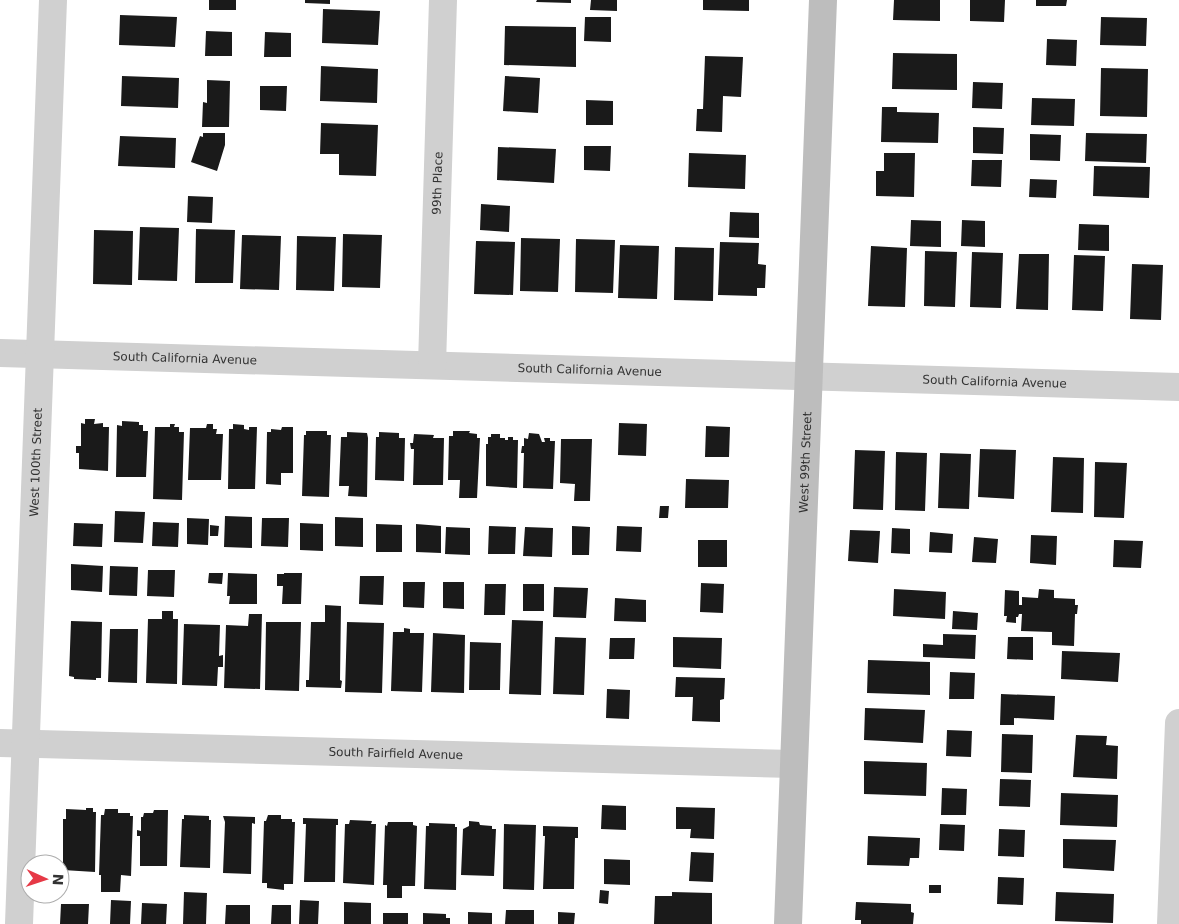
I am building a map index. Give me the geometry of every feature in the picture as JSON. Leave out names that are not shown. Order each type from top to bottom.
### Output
[{"type":"street","name":"West 100th Street","points":[[19,924],[12,743],[40,355],[54,0]]},
{"type":"street","name":"99th Place","points":[[432,365],[443,0]]},
{"type":"street","name":"West 99th Street","points":[[788,924],[823,0]]},
{"type":"street","name":"South California Avenue","points":[[0,353],[1179,387]]},
{"type":"street","points":[[1171,924],[1179,723]]},
{"type":"street","name":"South Fairfield Avenue","points":[[12,743],[793,764]]},
{"type":"building","points":[[209,0],[236,0],[236,10],[209,10]]},
{"type":"building","points":[[305,0],[330,0],[330,4],[305,3]]},
{"type":"building","points":[[537,0],[571,0],[571,3],[536,2]]},
{"type":"building","points":[[591,0],[617,0],[617,11],[590,10]]},
{"type":"building","points":[[703,0],[749,0],[749,11],[703,10]]},
{"type":"building","points":[[894,0],[940,0],[940,21],[893,20]]},
{"type":"building","points":[[970,0],[1005,0],[1004,22],[970,21]]},
{"type":"building","points":[[1036,0],[1067,0],[1066,6],[1036,6]]},
{"type":"building","points":[[323,9],[380,11],[378,45],[322,43]]},
{"type":"building","points":[[120,15],[177,17],[175,47],[119,45]]},
{"type":"building","points":[[585,17],[611,17],[611,42],[584,41]]},
{"type":"building","points":[[1101,17],[1147,18],[1146,46],[1100,45]]},
{"type":"building","points":[[505,26],[576,27],[576,67],[504,65]]},
{"type":"building","points":[[206,31],[232,32],[232,56],[205,56]]},
{"type":"building","points":[[265,32],[291,33],[291,57],[264,57]]},
{"type":"building","points":[[1047,39],[1077,40],[1076,66],[1046,65]]},
{"type":"building","points":[[893,53],[957,54],[957,90],[892,89]]},
{"type":"building","points":[[705,56],[743,57],[741,97],[723,96],[722,132],[696,131],[697,109],[703,109]]},
{"type":"building","points":[[321,66],[378,69],[377,103],[320,101]]},
{"type":"building","points":[[1101,68],[1148,69],[1147,117],[1100,116]]},
{"type":"building","points":[[122,76],[179,78],[178,108],[121,106]]},
{"type":"building","points":[[505,76],[540,78],[538,113],[503,111]]},
{"type":"building","points":[[207,80],[230,81],[229,127],[202,127],[203,102],[207,103]]},
{"type":"building","points":[[973,82],[1003,83],[1002,109],[972,108]]},
{"type":"building","points":[[260,86],[287,86],[286,111],[260,110]]},
{"type":"building","points":[[1032,98],[1075,99],[1074,126],[1031,125]]},
{"type":"building","points":[[586,100],[613,101],[613,125],[586,125]]},
{"type":"building","points":[[882,107],[897,107],[897,112],[939,113],[938,143],[881,142]]},
{"type":"building","points":[[321,123],[378,125],[376,176],[339,175],[339,154],[320,154]]},
{"type":"building","points":[[973,127],[1004,128],[1003,154],[973,153]]},
{"type":"building","points":[[203,133],[225,133],[225,145],[217,171],[191,162],[200,136],[203,137]]},
{"type":"building","points":[[1086,133],[1147,134],[1146,163],[1085,161]]},
{"type":"building","points":[[1030,134],[1061,135],[1060,161],[1030,160]]},
{"type":"building","points":[[120,136],[176,138],[175,168],[118,166]]},
{"type":"building","points":[[584,146],[611,146],[610,171],[584,170]]},
{"type":"building","points":[[498,147],[556,149],[554,183],[497,180]]},
{"type":"building","points":[[689,153],[746,155],[745,189],[688,187]]},
{"type":"building","points":[[884,153],[915,153],[914,197],[876,196],[876,171],[884,171]]},
{"type":"building","points":[[972,160],[1002,160],[1001,187],[971,186]]},
{"type":"building","points":[[1094,166],[1150,167],[1149,198],[1093,196]]},
{"type":"building","points":[[1030,179],[1057,180],[1056,198],[1029,197]]},
{"type":"building","points":[[188,196],[213,197],[212,223],[187,222]]},
{"type":"building","points":[[481,204],[510,206],[509,232],[480,230]]},
{"type":"building","points":[[730,212],[759,213],[759,238],[729,237]]},
{"type":"building","points":[[911,220],[941,221],[941,247],[910,246]]},
{"type":"building","points":[[962,220],[985,221],[985,247],[961,246]]},
{"type":"building","points":[[1079,224],[1109,225],[1109,251],[1078,250]]},
{"type":"building","points":[[140,227],[179,228],[177,281],[138,280]]},
{"type":"building","points":[[196,229],[235,230],[233,283],[195,283]]},
{"type":"building","points":[[94,230],[133,231],[132,285],[93,284]]},
{"type":"building","points":[[343,234],[382,235],[380,288],[342,287]]},
{"type":"building","points":[[242,235],[281,236],[279,290],[240,289]]},
{"type":"building","points":[[297,236],[336,237],[334,291],[296,290]]},
{"type":"building","points":[[521,238],[560,239],[558,292],[520,291]]},
{"type":"building","points":[[576,239],[615,240],[613,293],[575,292]]},
{"type":"building","points":[[476,241],[515,242],[513,295],[474,294]]},
{"type":"building","points":[[720,242],[759,243],[758,264],[766,265],[765,288],[757,288],[757,296],[718,295]]},
{"type":"building","points":[[620,245],[659,246],[657,299],[618,298]]},
{"type":"building","points":[[871,246],[907,248],[905,307],[868,306]]},
{"type":"building","points":[[675,247],[714,248],[713,301],[674,300]]},
{"type":"building","points":[[925,251],[957,252],[955,307],[924,306]]},
{"type":"building","points":[[972,252],[1003,253],[1001,308],[970,307]]},
{"type":"building","points":[[1019,254],[1049,254],[1048,310],[1016,309]]},
{"type":"building","points":[[1074,255],[1105,256],[1103,311],[1072,310]]},
{"type":"building","points":[[1132,264],[1163,265],[1161,320],[1130,319]]},
{"type":"building","points":[[85,419],[95,419],[94,424],[103,423],[103,427],[109,427],[108,471],[79,469],[79,453],[76,453],[76,446],[81,446],[81,423],[85,424]]},
{"type":"building","points":[[122,421],[139,422],[139,425],[143,425],[143,431],[148,431],[146,477],[116,477],[117,425],[122,426]]},
{"type":"building","points":[[619,423],[647,424],[646,456],[618,455]]},
{"type":"building","points":[[170,424],[175,424],[174,427],[179,427],[179,432],[184,432],[182,500],[153,499],[155,427],[170,427]]},
{"type":"building","points":[[207,424],[213,424],[213,429],[217,429],[216,434],[223,434],[221,480],[188,480],[190,428],[206,428]]},
{"type":"building","points":[[233,424],[244,425],[244,429],[249,430],[249,427],[257,427],[255,489],[228,489],[229,429],[233,429]]},
{"type":"building","points":[[706,426],[730,427],[729,457],[705,457]]},
{"type":"building","points":[[282,427],[293,427],[293,473],[281,473],[281,485],[266,484],[267,432],[271,432],[271,429],[281,430]]},
{"type":"building","points":[[306,431],[327,431],[327,435],[331,435],[329,497],[302,496],[304,435],[306,435]]},
{"type":"building","points":[[453,431],[470,431],[469,433],[477,434],[477,438],[480,438],[477,498],[459,498],[460,480],[448,480],[449,436],[453,436]]},
{"type":"building","points":[[347,432],[367,433],[367,497],[348,496],[349,486],[339,486],[341,437],[347,437]]},
{"type":"building","points":[[379,432],[399,433],[399,438],[405,438],[404,481],[375,480],[376,437],[379,437]]},
{"type":"building","points":[[529,433],[539,434],[542,442],[545,442],[544,438],[550,438],[550,441],[555,441],[553,489],[523,488],[524,453],[521,453],[522,446],[524,446],[524,438],[528,439]]},
{"type":"building","points":[[414,434],[434,435],[433,438],[444,438],[443,485],[413,485],[414,449],[411,449],[410,443],[413,443]]},
{"type":"building","points":[[491,434],[500,434],[500,438],[505,438],[505,440],[508,440],[508,437],[513,437],[513,440],[518,440],[517,488],[486,486],[486,444],[488,444],[488,437],[491,437]]},
{"type":"building","points":[[561,439],[592,439],[590,501],[574,501],[575,484],[560,483]]},
{"type":"building","points":[[980,449],[1016,450],[1014,499],[978,497]]},
{"type":"building","points":[[855,450],[885,451],[883,510],[853,509]]},
{"type":"building","points":[[896,452],[927,453],[925,511],[895,510]]},
{"type":"building","points":[[940,453],[971,454],[969,509],[938,508]]},
{"type":"building","points":[[1053,457],[1084,458],[1083,513],[1051,512]]},
{"type":"building","points":[[1095,462],[1127,463],[1124,518],[1094,517]]},
{"type":"building","points":[[686,479],[729,480],[728,508],[685,508]]},
{"type":"building","points":[[660,506],[669,506],[668,518],[659,518]]},
{"type":"building","points":[[115,511],[145,512],[143,543],[114,542]]},
{"type":"building","points":[[225,516],[252,517],[252,548],[224,547]]},
{"type":"building","points":[[335,517],[363,518],[363,547],[335,546]]},
{"type":"building","points":[[187,518],[209,519],[208,545],[187,544]]},
{"type":"building","points":[[262,518],[289,518],[288,547],[261,546]]},
{"type":"building","points":[[153,522],[179,523],[178,547],[152,546]]},
{"type":"building","points":[[74,523],[103,524],[102,547],[73,546]]},
{"type":"building","points":[[300,523],[323,524],[323,551],[300,550]]},
{"type":"building","points":[[376,524],[402,525],[402,552],[376,552]]},
{"type":"building","points":[[416,524],[441,526],[441,553],[416,552]]},
{"type":"building","points":[[210,525],[219,526],[218,536],[210,536]]},
{"type":"building","points":[[489,526],[516,527],[515,554],[488,554]]},
{"type":"building","points":[[572,526],[590,527],[589,555],[572,555]]},
{"type":"building","points":[[617,526],[642,527],[641,552],[616,551]]},
{"type":"building","points":[[446,527],[470,528],[470,555],[445,554]]},
{"type":"building","points":[[525,527],[553,528],[552,557],[523,556]]},
{"type":"building","points":[[892,528],[910,529],[910,554],[891,553]]},
{"type":"building","points":[[850,530],[880,531],[878,563],[848,561]]},
{"type":"building","points":[[930,532],[953,534],[952,553],[929,552]]},
{"type":"building","points":[[1031,535],[1057,536],[1056,565],[1030,563]]},
{"type":"building","points":[[974,537],[998,539],[996,563],[972,562]]},
{"type":"building","points":[[698,540],[727,540],[727,567],[698,567]]},
{"type":"building","points":[[1114,540],[1143,541],[1141,568],[1113,567]]},
{"type":"building","points":[[71,564],[103,566],[102,592],[71,590]]},
{"type":"building","points":[[110,566],[138,567],[137,596],[109,595]]},
{"type":"building","points":[[148,570],[175,570],[174,597],[147,596]]},
{"type":"building","points":[[209,573],[223,573],[222,584],[208,583]]},
{"type":"building","points":[[228,573],[257,574],[257,604],[229,604],[230,596],[227,596]]},
{"type":"building","points":[[302,573],[301,604],[282,604],[283,586],[277,586],[277,574]]},
{"type":"building","points":[[360,576],[384,576],[383,605],[359,604]]},
{"type":"building","points":[[403,582],[425,582],[424,608],[403,607]]},
{"type":"building","points":[[443,582],[464,582],[464,609],[443,608]]},
{"type":"building","points":[[701,583],[724,584],[723,613],[700,612]]},
{"type":"building","points":[[485,584],[506,584],[505,615],[484,615]]},
{"type":"building","points":[[523,584],[544,584],[544,611],[523,611]]},
{"type":"building","points":[[554,587],[588,588],[586,618],[553,617]]},
{"type":"building","points":[[894,589],[946,592],[945,619],[893,616]]},
{"type":"building","points":[[1039,589],[1054,590],[1054,598],[1075,599],[1075,605],[1078,605],[1077,614],[1075,614],[1074,646],[1052,645],[1052,632],[1021,631],[1022,614],[1016,617],[1016,623],[1006,622],[1007,616],[1004,616],[1005,590],[1019,591],[1019,605],[1022,605],[1022,597],[1038,598]]},
{"type":"building","points":[[615,598],[646,600],[646,622],[614,621]]},
{"type":"building","points":[[325,605],[341,606],[341,688],[306,687],[306,680],[309,680],[311,622],[325,622]]},
{"type":"building","points":[[162,611],[173,611],[173,619],[178,619],[177,684],[146,683],[148,619],[162,619]]},
{"type":"building","points":[[953,611],[978,613],[977,630],[952,629]]},
{"type":"building","points":[[249,614],[262,614],[260,689],[224,688],[226,625],[248,626]]},
{"type":"building","points":[[512,620],[543,621],[541,695],[509,694]]},
{"type":"building","points":[[71,621],[102,622],[101,678],[96,678],[96,680],[74,679],[74,677],[69,676]]},
{"type":"building","points":[[266,622],[301,622],[299,691],[265,690]]},
{"type":"building","points":[[347,622],[384,623],[382,693],[345,692]]},
{"type":"building","points":[[184,624],[220,625],[219,656],[223,655],[223,667],[218,667],[217,686],[182,685]]},
{"type":"building","points":[[404,628],[410,629],[410,633],[424,633],[422,692],[391,691],[393,632],[404,632]]},
{"type":"building","points":[[110,629],[138,629],[137,683],[108,682]]},
{"type":"building","points":[[433,633],[465,635],[464,693],[431,692]]},
{"type":"building","points":[[943,634],[976,635],[975,659],[923,657],[923,644],[943,645]]},
{"type":"building","points":[[555,637],[586,638],[584,695],[553,694]]},
{"type":"building","points":[[673,637],[722,638],[721,669],[673,667]]},
{"type":"building","points":[[1008,637],[1033,637],[1033,660],[1007,659]]},
{"type":"building","points":[[610,638],[635,638],[634,659],[609,659]]},
{"type":"building","points":[[470,642],[501,643],[500,690],[469,690]]},
{"type":"building","points":[[1062,651],[1120,653],[1118,682],[1061,679]]},
{"type":"building","points":[[868,660],[930,662],[930,695],[867,693]]},
{"type":"building","points":[[950,672],[975,673],[974,699],[949,699]]},
{"type":"building","points":[[676,677],[725,678],[724,699],[720,700],[720,722],[692,721],[693,697],[675,697]]},
{"type":"building","points":[[607,689],[630,690],[629,719],[606,718]]},
{"type":"building","points":[[1001,694],[1055,696],[1054,720],[1014,718],[1014,725],[1000,725]]},
{"type":"building","points":[[865,708],[925,710],[923,743],[864,740]]},
{"type":"building","points":[[947,730],[972,731],[971,757],[946,756]]},
{"type":"building","points":[[1002,734],[1033,735],[1032,773],[1001,772]]},
{"type":"building","points":[[1076,735],[1107,736],[1106,745],[1118,746],[1117,779],[1073,777]]},
{"type":"building","points":[[864,761],[927,763],[926,796],[864,794]]},
{"type":"building","points":[[1000,779],[1031,780],[1030,807],[999,806]]},
{"type":"building","points":[[942,788],[967,789],[966,815],[941,815]]},
{"type":"building","points":[[1061,793],[1118,795],[1117,827],[1060,825]]},
{"type":"building","points":[[602,805],[626,806],[626,830],[601,829]]},
{"type":"building","points":[[676,807],[715,808],[714,839],[690,838],[691,829],[676,829]]},
{"type":"building","points":[[86,808],[93,808],[93,812],[96,812],[95,872],[70,870],[70,854],[63,854],[63,819],[66,819],[66,809],[86,810]]},
{"type":"building","points":[[105,809],[118,809],[118,813],[130,813],[130,816],[133,816],[131,876],[121,875],[120,892],[101,892],[101,875],[99,875],[101,815],[104,815]]},
{"type":"building","points":[[154,810],[168,810],[167,866],[140,866],[140,836],[137,836],[137,830],[141,831],[141,817],[143,817],[144,813],[153,813]]},
{"type":"building","points":[[184,815],[209,816],[209,820],[211,820],[210,868],[180,867],[182,819],[184,819]]},
{"type":"building","points":[[268,815],[281,815],[281,819],[292,819],[292,822],[295,822],[293,884],[284,884],[284,890],[267,888],[267,883],[262,883],[264,821],[266,821]]},
{"type":"building","points":[[223,816],[255,817],[255,824],[252,823],[251,874],[223,873],[225,822]]},
{"type":"building","points":[[303,818],[338,819],[338,825],[336,825],[335,882],[304,882],[306,824],[303,824]]},
{"type":"building","points":[[350,820],[372,821],[371,824],[376,824],[374,885],[343,883],[345,824],[349,824]]},
{"type":"building","points":[[469,821],[479,822],[480,825],[492,826],[492,829],[496,829],[494,876],[461,875],[463,829],[469,826]]},
{"type":"building","points":[[388,822],[413,822],[413,825],[417,826],[415,886],[402,886],[402,898],[387,898],[387,885],[383,885],[385,825],[387,826]]},
{"type":"building","points":[[429,823],[455,824],[455,827],[457,827],[456,890],[424,889],[426,826],[429,826]]},
{"type":"building","points":[[504,824],[536,825],[534,890],[503,889]]},
{"type":"building","points":[[940,824],[965,825],[964,851],[939,850]]},
{"type":"building","points":[[543,826],[578,827],[578,838],[575,838],[574,889],[543,889],[545,836],[543,836]]},
{"type":"building","points":[[999,829],[1025,830],[1024,857],[998,856]]},
{"type":"building","points":[[868,836],[920,838],[919,858],[910,858],[909,866],[867,865]]},
{"type":"building","points":[[1063,839],[1116,840],[1114,871],[1063,868]]},
{"type":"building","points":[[691,852],[714,853],[713,882],[689,881]]},
{"type":"building","points":[[604,859],[630,860],[630,885],[604,884]]},
{"type":"building","points":[[998,877],[1024,878],[1023,905],[997,904]]},
{"type":"building","points":[[929,885],[941,885],[941,893],[929,893]]},
{"type":"building","points":[[600,890],[609,891],[608,904],[599,903]]},
{"type":"building","points":[[184,892],[207,893],[206,924],[183,924]]},
{"type":"building","points":[[672,892],[712,893],[712,924],[654,924],[655,896],[672,896]]},
{"type":"building","points":[[1056,892],[1114,894],[1113,923],[1055,921]]},
{"type":"building","points":[[111,900],[131,901],[130,924],[110,924]]},
{"type":"building","points":[[300,900],[319,901],[318,924],[299,924]]},
{"type":"building","points":[[344,902],[371,903],[371,924],[344,924]]},
{"type":"building","points":[[856,902],[911,904],[911,912],[914,913],[913,924],[861,924],[861,920],[855,920]]},
{"type":"building","points":[[142,903],[167,904],[166,924],[141,924]]},
{"type":"building","points":[[61,904],[89,904],[88,924],[60,924]]},
{"type":"building","points":[[226,905],[250,905],[250,924],[225,924]]},
{"type":"building","points":[[272,905],[291,905],[291,924],[271,924]]},
{"type":"building","points":[[506,910],[534,910],[534,924],[505,924]]},
{"type":"building","points":[[468,912],[492,913],[492,924],[468,924]]},
{"type":"building","points":[[558,912],[575,913],[574,924],[558,924]]},
{"type":"building","points":[[383,913],[408,913],[408,924],[383,924]]},
{"type":"building","points":[[423,913],[446,914],[446,918],[450,918],[450,924],[423,924]]}]
